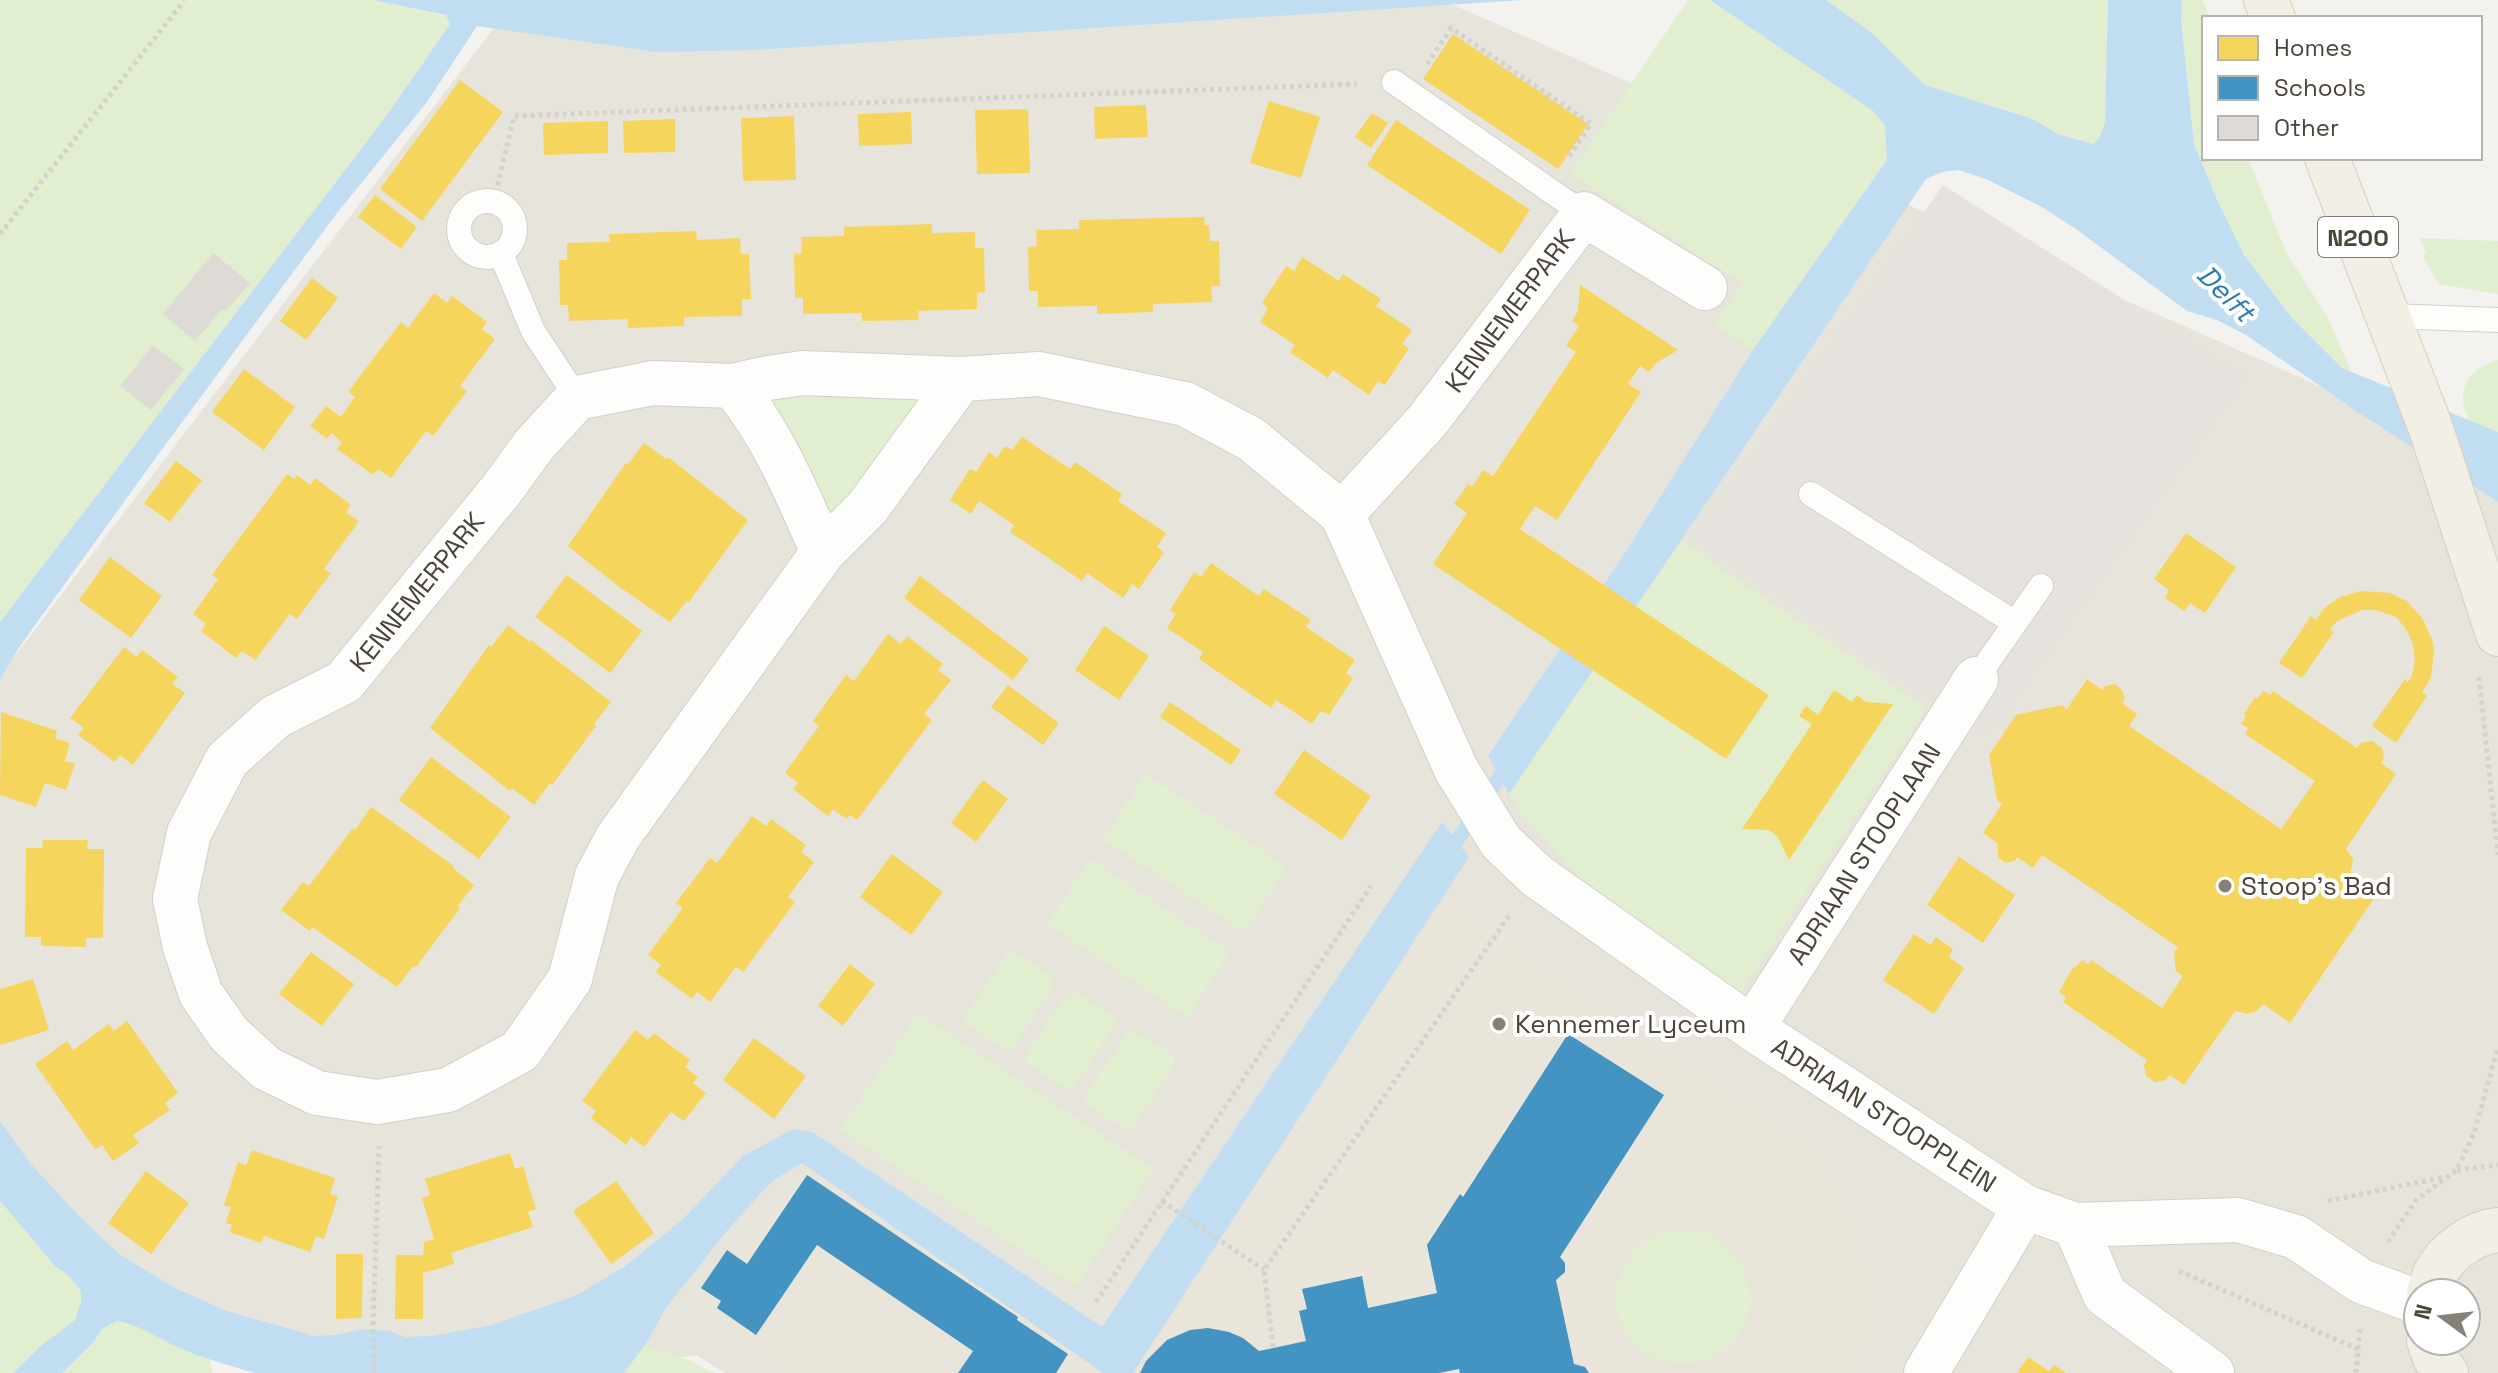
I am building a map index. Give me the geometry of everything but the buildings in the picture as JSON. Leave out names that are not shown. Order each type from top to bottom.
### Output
[{"type":"main road","name":"N200","points":[[2328,160],[2430,426],[2498,634]]},
{"type":"main road","points":[[2434,1277],[2458,1246],[2489,1230],[2498,1230]]},
{"type":"street","name":"KENNEMERPARK","points":[[1342,514],[1428,420],[1584,214],[1705,288]]},
{"type":"street","points":[[577,398],[653,383],[733,386],[803,373],[961,379],[1039,374],[1185,404],[1251,439],[1342,514]]},
{"type":"street","name":"KENNEMERPARK","points":[[577,398],[534,445],[502,489],[344,682],[275,717],[227,760],[189,833],[175,899],[185,947],[201,994],[229,1034],[266,1068],[317,1093],[377,1102],[448,1090],[520,1051],[570,979],[597,876],[618,837],[823,552],[867,508],[961,379]]},
{"type":"street","points":[[733,386],[751,408],[785,464],[823,552]]},
{"type":"street","name":"ADRIAAN STOOPPLEIN","points":[[1342,514],[1456,769],[1501,842],[1537,876],[1752,1028],[2025,1207],[2075,1225],[2238,1220],[2296,1237],[2361,1281],[2402,1296]]},
{"type":"street","name":"ADRIAAN STOOPLAAN","points":[[1752,1028],[1976,679]]},
{"type":"street","points":[[1926,1373],[2025,1207]]},
{"type":"street","points":[[2075,1225],[2105,1295],[2212,1373]]},
{"type":"lane","points":[[1401,87],[1584,214]]},
{"type":"lane","points":[[480,201],[494,201],[506,207],[514,217],[516,230],[513,243],[501,254],[490,258],[476,256],[460,239],[462,217],[469,207],[480,201]]},
{"type":"lane","points":[[501,254],[533,331],[577,398]]},
{"type":"lane","points":[[2394,330],[2498,320]]},
{"type":"lane","points":[[1811,494],[2015,623]]},
{"type":"lane","points":[[1976,679],[2041,586]]},
{"type":"path","points":[[0,234],[184,1]]},
{"type":"path","points":[[494,201],[514,116],[1356,83],[1401,105],[1401,87],[1451,28],[1591,124],[1547,189]]},
{"type":"path","points":[[1273,1347],[1264,1270],[1537,876]]},
{"type":"path","points":[[1096,1302],[1371,886]]},
{"type":"path","points":[[2457,1170],[2474,1133],[2498,1047]]},
{"type":"path","points":[[374,1373],[380,1152],[377,1102]]},
{"type":"path","points":[[2356,1373],[2361,1281],[2416,1200],[2457,1170],[2498,1165]]},
{"type":"path","points":[[2328,1201],[2448,1176]]},
{"type":"path","points":[[1162,1201],[1264,1270]]},
{"type":"path","points":[[2174,1268],[2358,1349]]},
{"type":"shaded area","points":[[605,0],[1415,0],[1449,3],[2302,378],[2498,477],[2498,1373],[725,1373],[696,1355],[580,1373],[277,1373],[0,1203],[0,675],[496,25]]},
{"type":"shaded area","points":[[1943,185],[2246,377],[1987,737],[1694,538]]},
{"type":"shaded area","name":"Kennemer Lyceum","points":[[1445,895],[1830,1154],[1888,1318],[1855,1373],[1133,1373]]},
{"type":"shaded area","points":[[809,1169],[1104,1373],[786,1373],[695,1317]]},
{"type":"green space","points":[[0,0],[372,0],[447,16],[450,24],[387,115],[0,622]]},
{"type":"green space","points":[[1688,0],[1710,0],[1873,111],[1885,126],[1887,160],[1753,350],[1714,325],[1743,284],[1570,174]]},
{"type":"green space","points":[[1826,0],[2108,0],[2105,122],[2100,137],[2093,144],[2058,134],[2033,119],[1925,85],[1872,33]]},
{"type":"green space","points":[[2182,0],[2203,0],[2208,16],[2202,16],[2202,160],[2249,160],[2287,254],[2327,316],[2351,371],[2342,368],[2293,319],[2244,255],[2218,202],[2194,144],[2181,18]]},
{"type":"green space","points":[[2419,238],[2498,241],[2498,294],[2440,284],[2424,260],[2423,254],[2426,252]]},
{"type":"green space","points":[[2498,360],[2498,432],[2469,421],[2463,393],[2473,374],[2484,365]]},
{"type":"green space","points":[[911,389],[919,400],[851,509],[829,516],[767,407],[772,396]]},
{"type":"green space","points":[[1680,540],[1926,708],[1740,994],[1576,874],[1521,813],[1509,794]]},
{"type":"green space","points":[[1146,774],[1287,867],[1244,932],[1103,839]]},
{"type":"green space","points":[[1090,859],[1230,952],[1187,1017],[1047,924]]},
{"type":"green space","points":[[1008,953],[1016,953],[1053,976],[1054,985],[1013,1048],[1004,1049],[967,1025],[965,1016]]},
{"type":"green space","points":[[1076,992],[1114,1016],[1115,1025],[1074,1087],[1064,1088],[1027,1064],[1025,1056],[1068,993]]},
{"type":"green space","points":[[918,1013],[1153,1169],[1076,1287],[840,1130]]},
{"type":"green space","points":[[1136,1032],[1174,1056],[1174,1065],[1133,1127],[1123,1128],[1086,1104],[1084,1096],[1128,1033]]},
{"type":"green space","points":[[0,1201],[55,1266],[68,1275],[81,1291],[75,1320],[43,1344],[13,1373],[0,1373]]},
{"type":"green space","points":[[1683,1230],[1708,1235],[1730,1250],[1745,1272],[1750,1297],[1745,1322],[1730,1344],[1708,1359],[1683,1364],[1658,1359],[1636,1344],[1621,1322],[1616,1297],[1621,1272],[1636,1250],[1658,1235]]},
{"type":"green space","points":[[116,1321],[137,1326],[210,1360],[212,1373],[62,1373],[93,1343],[102,1329]]},
{"type":"green space","points":[[645,1345],[694,1362],[713,1373],[624,1373]]},
{"type":"water","points":[[372,0],[1522,0],[754,50],[657,52],[477,26],[427,102],[337,213],[160,452],[20,646],[0,680],[0,622],[387,115],[450,24],[446,15]]},
{"type":"water","name":"Delft","points":[[1710,0],[1826,0],[1872,33],[1925,85],[2033,119],[2058,134],[2093,144],[2100,137],[2105,122],[2108,0],[2182,0],[2181,19],[2194,144],[2244,255],[2293,319],[2342,368],[2498,432],[2498,502],[2359,413],[2246,335],[2217,320],[2187,311],[2040,206],[1986,179],[1959,170],[1942,172],[1926,179],[1509,794],[1488,756],[1621,559],[1753,350],[1887,160],[1885,126],[1873,111]]},
{"type":"water","points":[[1442,822],[1469,857],[1133,1373],[1103,1373],[802,1163],[771,1182],[725,1233],[666,1308],[645,1345],[624,1373],[255,1373],[195,1354],[139,1328],[116,1321],[102,1329],[93,1343],[62,1373],[13,1373],[43,1344],[75,1320],[81,1291],[68,1275],[55,1266],[0,1201],[0,1121],[30,1163],[119,1254],[175,1288],[227,1311],[315,1336],[364,1329],[389,1331],[405,1337],[433,1336],[492,1325],[577,1295],[624,1267],[683,1219],[743,1156],[793,1129],[814,1133],[1102,1327]]},
{"type":"waterway","points":[[1446,857],[1508,764]]},
{"type":"place","name":"Stoop's Bad","points":[[2225,886]]},
{"type":"place","name":"Kennemer Lyceum","points":[[1499,1024]]}]
